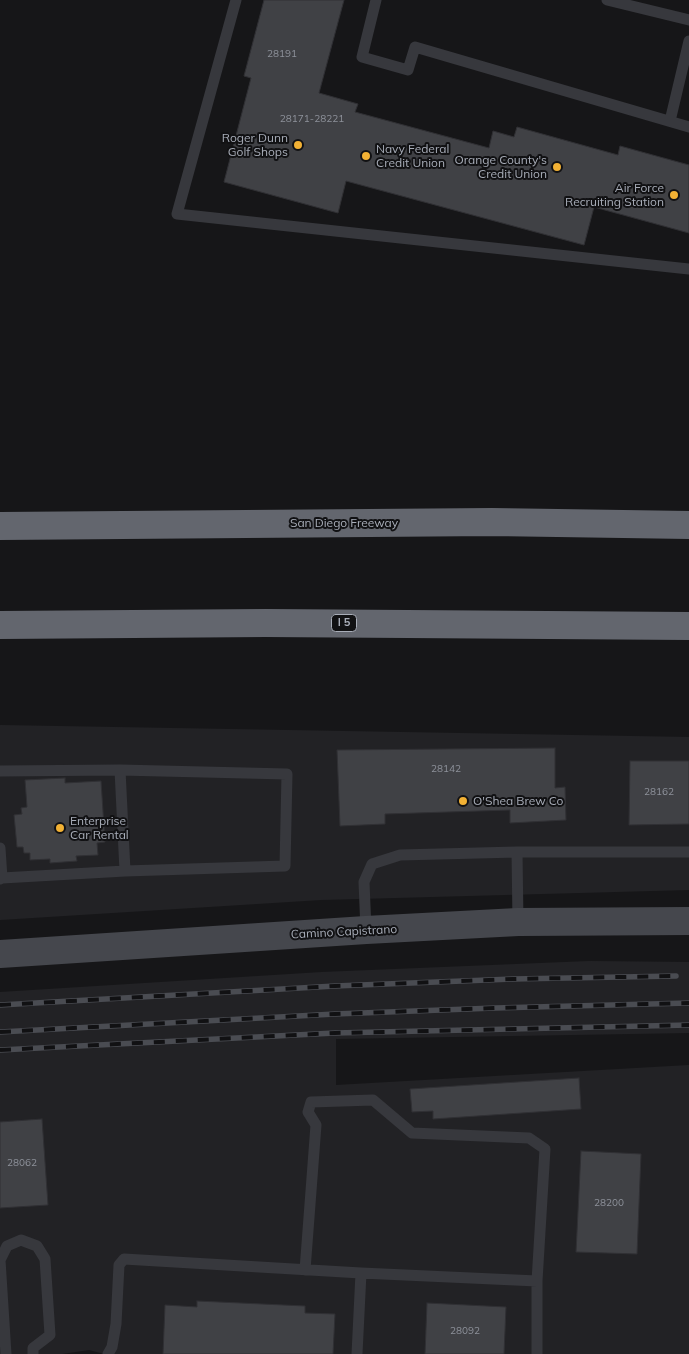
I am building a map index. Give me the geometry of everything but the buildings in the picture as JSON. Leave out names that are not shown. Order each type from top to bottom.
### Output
[{"type":"highway","points":[[0,517],[62,524]]},
{"type":"highway","name":"San Diego Freeway","points":[[0,526],[492,522],[689,525]]},
{"type":"highway","name":"I 5","points":[[0,625],[266,623],[689,626]]},
{"type":"street","name":"Camino Capistrano","points":[[0,954],[518,922],[689,921]]},
{"type":"lane","points":[[236,0],[177,214],[689,269]]},
{"type":"lane","points":[[376,0],[362,57],[408,70],[415,47],[689,126]]},
{"type":"lane","points":[[608,0],[689,20]]},
{"type":"lane","points":[[670,121],[688,48]]},
{"type":"lane","points":[[120,770],[125,871]]},
{"type":"lane","points":[[0,771],[120,770],[287,774],[285,866],[125,871],[1,878],[0,848]]},
{"type":"lane","points":[[517,852],[518,922]]},
{"type":"lane","points":[[366,930],[364,882],[372,864],[400,855],[517,852],[689,852]]},
{"type":"lane","points":[[305,1270],[316,1125],[308,1112],[311,1102],[373,1100],[412,1133],[530,1138],[545,1149],[537,1281],[537,1354]]},
{"type":"lane","points":[[6,1354],[0,1260],[6,1246],[21,1240],[37,1246],[46,1259],[50,1335],[33,1348],[33,1354]]},
{"type":"lane","points":[[108,1354],[112,1347],[116,1324],[119,1265],[124,1259],[537,1281]]},
{"type":"lane","points":[[357,1354],[361,1273]]},
{"type":"shaded area","points":[[0,725],[689,737],[689,890],[321,900],[0,920]]},
{"type":"shaded area","points":[[589,961],[689,962],[689,1033],[336,1039],[336,1085],[689,1065],[689,1354],[104,1354],[89,1350],[62,1354],[0,1354],[0,992],[322,972]]},
{"type":"railway","points":[[0,1005],[335,986],[513,979],[676,976]]},
{"type":"railway","points":[[0,1032],[335,1014],[689,1003]]},
{"type":"railway","points":[[0,1050],[335,1033],[689,1025]]},
{"type":"place","name":"Roger Dunn Golf Shops","points":[[298,145]]},
{"type":"place","name":"Navy Federal Credit Union","points":[[366,156]]},
{"type":"place","name":"Orange County's Credit Union","points":[[557,167]]},
{"type":"place","name":"Air Force Recruiting Station","points":[[674,195]]},
{"type":"place","name":"O'Shea Brew Co","points":[[463,801]]},
{"type":"place","name":"Enterprise Car Rental","points":[[60,828]]}]
